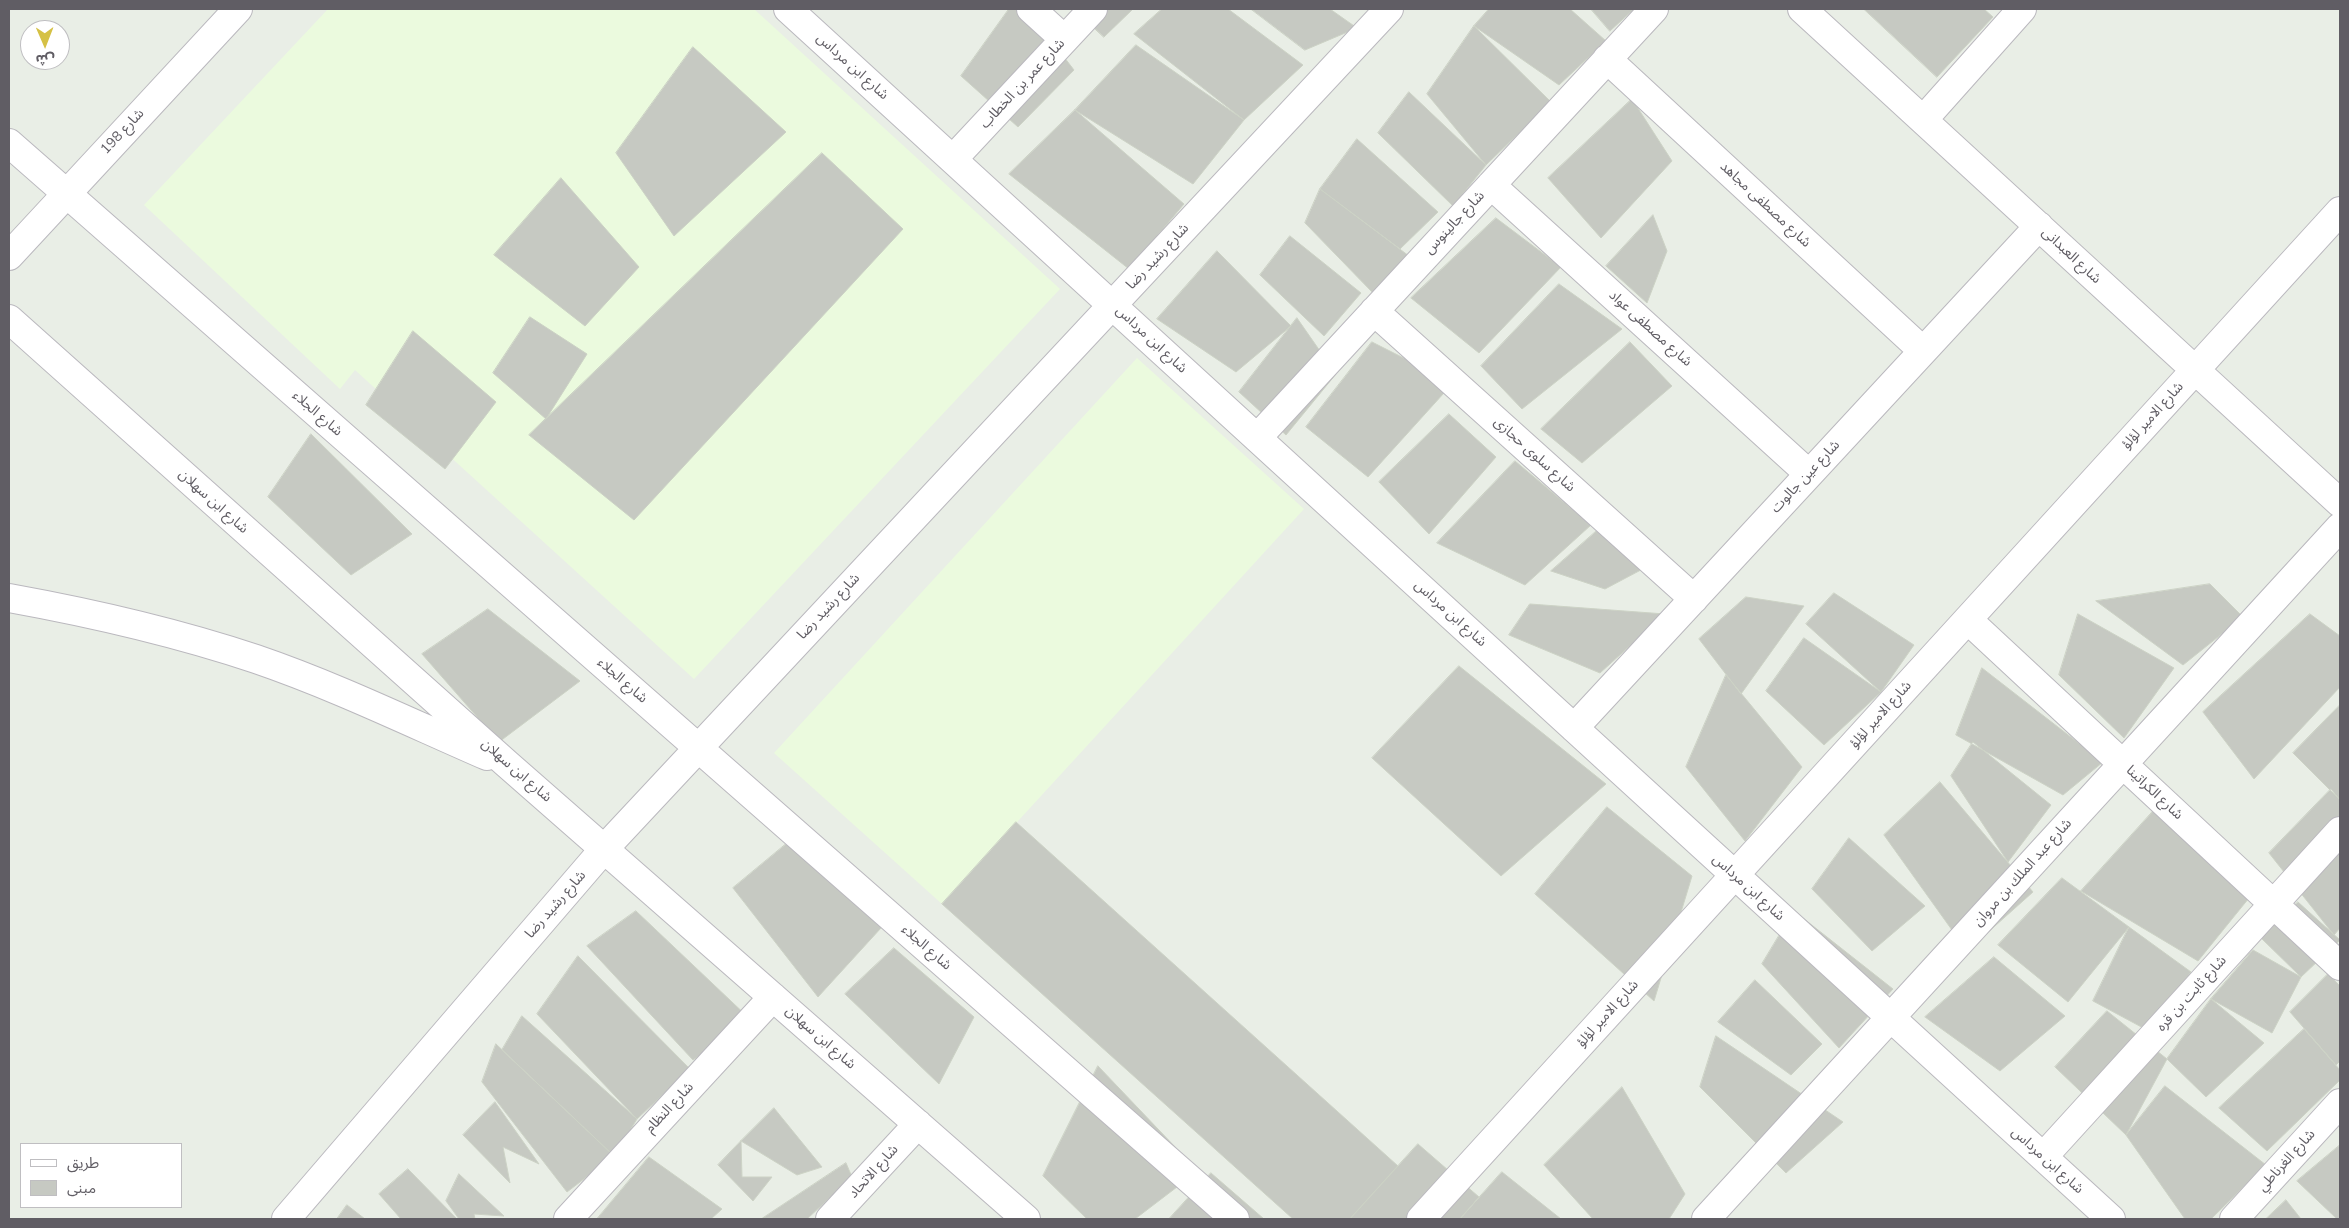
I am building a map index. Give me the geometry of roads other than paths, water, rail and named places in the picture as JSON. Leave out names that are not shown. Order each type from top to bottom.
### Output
[{"type":"street","name":"شارع 198","points":[[9,256],[238,9]]},
{"type":"street","name":"شارع ابن مرداس","points":[[788,9],[1114,305],[2111,1219]]},
{"type":"street","points":[[1031,9],[1064,39]]},
{"type":"street","name":"شارع عمر بن الخطاب","points":[[953,159],[1093,9]]},
{"type":"street","name":"شارع رشيد رضا","points":[[286,1219],[604,849],[697,747],[1114,305],[1389,9]]},
{"type":"street","name":"شارع جالينوس","points":[[1257,438],[1654,9]]},
{"type":"street","name":"شارع العبدانى","points":[[1802,9],[2340,503]]},
{"type":"street","points":[[1923,120],[2013,12]]},
{"type":"street","name":"شارع مصطفى مجاهد","points":[[1607,60],[1923,351]]},
{"type":"street","name":"شارع الجلاء","points":[[9,143],[1235,1219]]},
{"type":"street","name":"شارع مصطفى عواد","points":[[1491,185],[1809,474]]},
{"type":"street","name":"شارع الامير لؤلؤ","points":[[1421,1219],[2340,211]]},
{"type":"street","name":"شارع عين جالوت","points":[[1574,728],[2038,226]]},
{"type":"street","name":"شارع سلوى حجازى","points":[[1374,311],[1694,599]]},
{"type":"street","name":"شارع ابن سهلان","points":[[9,319],[507,764],[1026,1219]]},
{"type":"street","name":"شارع عبد الملك بن مروان","points":[[1706,1219],[2340,527]]},
{"type":"street","points":[[9,598],[81,611],[161,630],[257,659],[342,692],[507,764]]},
{"type":"street","name":"شارع الكراتينا","points":[[1968,620],[2340,966]]},
{"type":"street","name":"شارع ثابت بن قره","points":[[2043,1157],[2340,831]]},
{"type":"street","name":"شارع النظام","points":[[568,1219],[773,997]]},
{"type":"street","name":"شارع الغرناطي","points":[[2234,1219],[2340,1103]]},
{"type":"street","name":"شارع الاتحاد","points":[[830,1219],[918,1124]]}]
